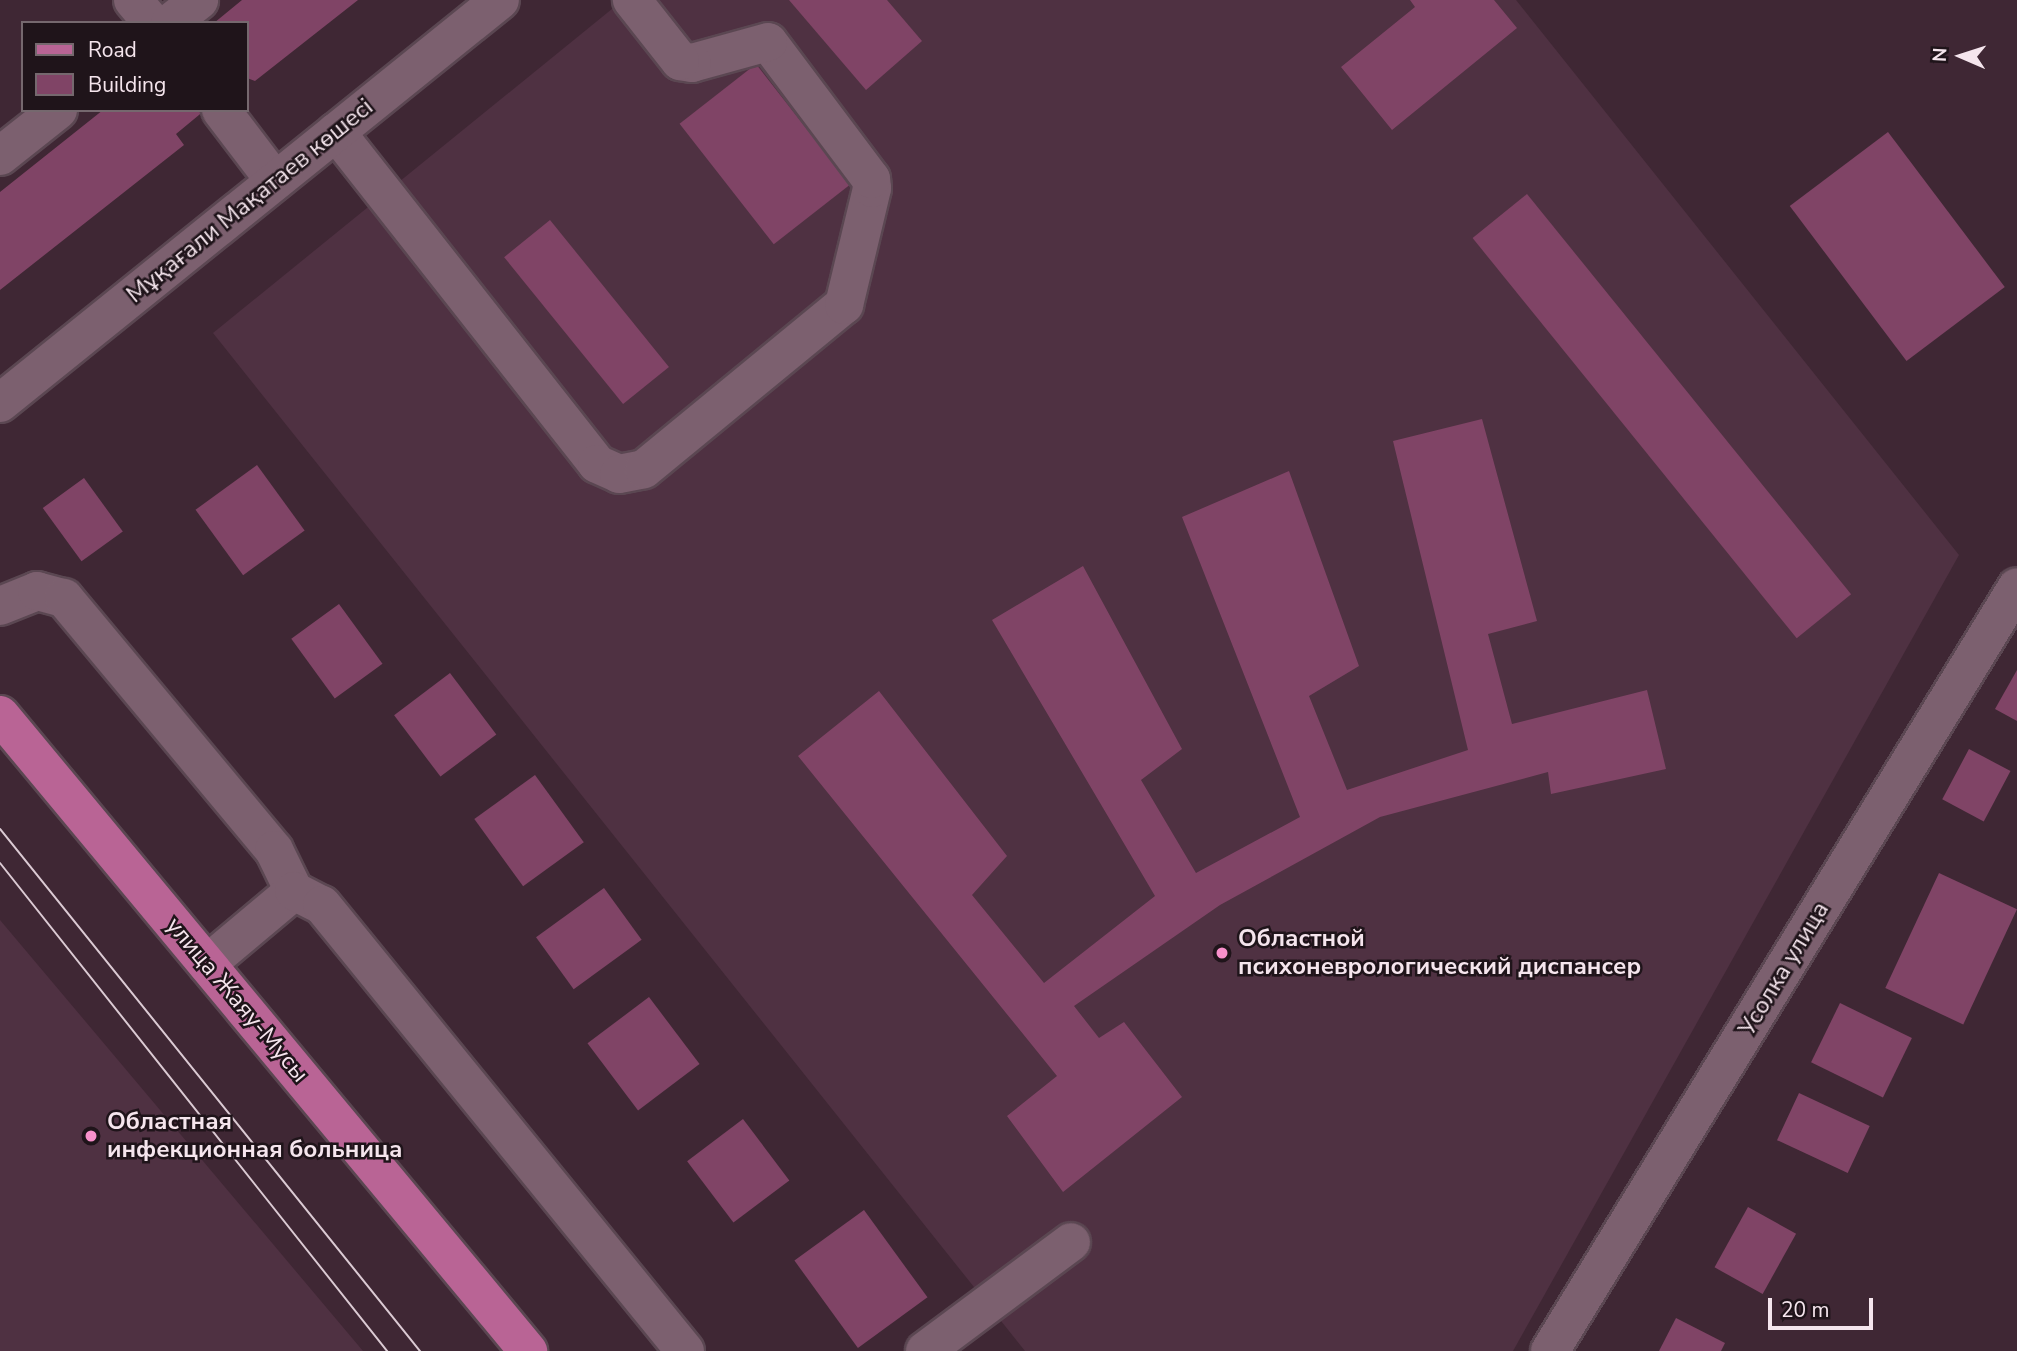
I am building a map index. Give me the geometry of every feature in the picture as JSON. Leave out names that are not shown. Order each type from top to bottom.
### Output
[{"type":"main road","name":"улица Жаяу-Мусы","points":[[0,715],[528,1351]]},
{"type":"street","points":[[133,0],[150,21]]},
{"type":"street","points":[[173,21],[199,0]]},
{"type":"street","name":"Мұқағали Мақатаев көшесі","points":[[0,403],[500,0]]},
{"type":"street","points":[[336,132],[597,464],[619,474],[644,469],[844,305],[872,188],[871,179],[768,42],[692,63],[680,61],[632,0]]},
{"type":"street","points":[[0,156],[55,112]]},
{"type":"street","points":[[223,112],[275,181]]},
{"type":"street","name":"Усолка улица","points":[[1550,1351],[2017,587]]},
{"type":"street","points":[[0,606],[37,591],[64,598],[274,850],[294,891],[322,905],[685,1351]]},
{"type":"street","points":[[207,964],[294,891]]},
{"type":"street","points":[[925,1351],[1071,1242]]},
{"type":"shaded area","name":"Областной психоневрологический диспансер","points":[[623,0],[1516,0],[1959,555],[1513,1351],[1025,1351],[213,333]]},
{"type":"shaded area","name":"Областная инфекционная больница","points":[[0,920],[363,1351],[0,1351]]},
{"type":"building","points":[[242,0],[358,0],[255,81],[248,78],[248,21],[216,21]]},
{"type":"building","points":[[789,0],[887,0],[922,41],[866,90]]},
{"type":"building","points":[[1410,0],[1494,0],[1517,28],[1392,130],[1341,67],[1415,7]]},
{"type":"building","points":[[756,64],[850,185],[774,244],[680,124]]},
{"type":"building","points":[[100,112],[203,112],[176,134],[184,145],[0,290],[0,192]]},
{"type":"building","points":[[1888,132],[2005,287],[1907,361],[1790,206]]},
{"type":"building","points":[[1527,194],[1851,594],[1797,638],[1473,238]]},
{"type":"building","points":[[550,220],[669,367],[623,404],[504,257]]},
{"type":"building","points":[[1482,419],[1537,621],[1488,634],[1512,724],[1647,690],[1666,769],[1551,794],[1548,772],[1380,817],[1220,905],[1074,1006],[1099,1038],[1124,1022],[1182,1097],[1063,1192],[1007,1116],[1057,1076],[798,756],[879,691],[1007,856],[972,895],[1044,983],[1155,896],[992,620],[1083,566],[1182,749],[1141,780],[1196,873],[1300,817],[1182,517],[1289,471],[1359,666],[1309,696],[1347,790],[1468,750],[1393,441]]},
{"type":"building","points":[[257,465],[305,531],[243,575],[196,510]]},
{"type":"building","points":[[84,478],[123,531],[82,561],[43,508]]},
{"type":"building","points":[[339,604],[382,664],[335,699],[291,639]]},
{"type":"building","points":[[2017,670],[2017,721],[1995,709]]},
{"type":"building","points":[[450,673],[496,734],[440,777],[394,715]]},
{"type":"building","points":[[1969,749],[2010,771],[1984,821],[1942,799]]},
{"type":"building","points":[[535,775],[584,842],[523,886],[474,819]]},
{"type":"building","points":[[1939,873],[2017,909],[1963,1024],[1885,988]]},
{"type":"building","points":[[604,888],[642,940],[574,989],[536,937]]},
{"type":"building","points":[[649,997],[700,1064],[638,1110],[588,1043]]},
{"type":"building","points":[[1840,1003],[1912,1038],[1883,1097],[1811,1062]]},
{"type":"building","points":[[1799,1093],[1870,1126],[1848,1173],[1777,1140]]},
{"type":"building","points":[[743,1119],[789,1180],[733,1223],[687,1161]]},
{"type":"building","points":[[1748,1207],[1796,1234],[1763,1294],[1715,1267]]},
{"type":"building","points":[[864,1210],[927,1297],[858,1348],[794,1261]]},
{"type":"building","points":[[1676,1318],[1725,1343],[1721,1351],[1659,1351]]},
{"type":"tram line","points":[[0,829],[420,1351]]},
{"type":"tram line","points":[[0,863],[387,1351]]},
{"type":"place","name":"Областной психоневрологический диспансер","points":[[1222,953]]},
{"type":"place","name":"Областная инфекционная больница","points":[[91,1136]]}]
